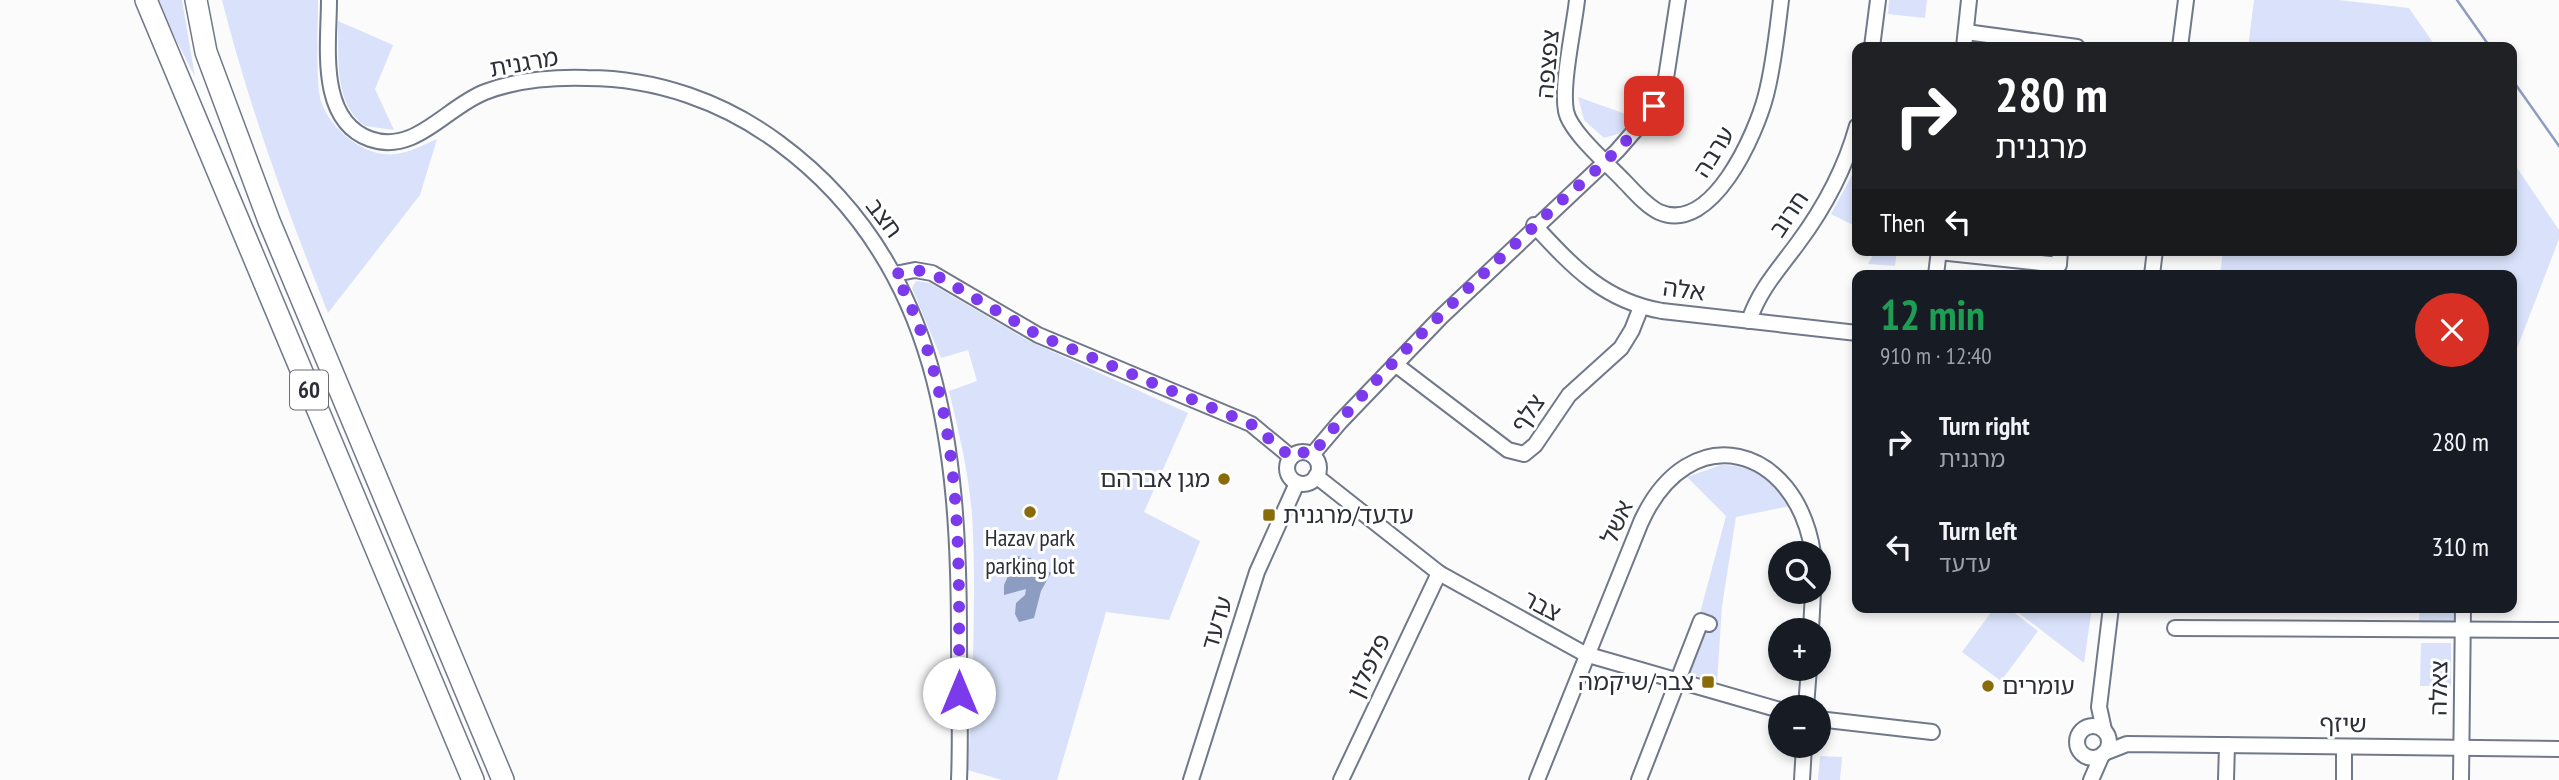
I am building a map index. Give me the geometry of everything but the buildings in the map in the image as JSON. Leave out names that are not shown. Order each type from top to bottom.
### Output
[{"type":"highway","name":"60","points":[[146,0],[473,780]]},
{"type":"highway","name":"60","points":[[196,0],[206,52],[269,221],[503,780]]},
{"type":"street","name":"מרגנית","points":[[329,0],[329,73],[333,97],[345,120],[367,138],[387,142],[409,139],[466,101],[498,88],[543,80],[597,78],[667,89],[727,110],[770,136],[826,183]]},
{"type":"street","name":"צפצפה","points":[[1577,0],[1566,110],[1571,124],[1605,161]]},
{"type":"street","points":[[1312,455],[1395,364],[1644,120],[1661,92],[1669,63],[1678,0]]},
{"type":"street","name":"ערבה","points":[[1605,161],[1642,200],[1660,212],[1679,215],[1706,204],[1737,162],[1761,113],[1772,65],[1781,0]]},
{"type":"street","points":[[1873,42],[1878,0]]},
{"type":"street","points":[[1965,42],[1969,0]]},
{"type":"street","points":[[2181,42],[2186,0]]},
{"type":"street","points":[[1966,32],[2040,42]]},
{"type":"street","name":"חרוב","points":[[1749,321],[1763,288],[1828,196],[1852,138]]},
{"type":"street","name":"חצב","points":[[826,183],[865,228],[895,274],[918,326],[937,387],[954,475],[959,568],[959,780]]},
{"type":"street","name":"אלה","points":[[1534,225],[1595,286],[1641,307],[1852,332]]},
{"type":"street","points":[[1982,256],[2059,265],[2060,256]]},
{"type":"street","points":[[895,274],[915,270],[932,273],[1038,335],[1251,424],[1291,457]]},
{"type":"street","name":"צלף","points":[[1395,364],[1508,450],[1524,454],[1535,445],[1569,395],[1621,348],[1641,307]]},
{"type":"street","points":[[1302,452],[1312,455],[1318,464],[1316,476],[1309,482],[1297,483],[1287,472],[1291,457],[1302,452]]},
{"type":"street","name":"אשל","points":[[1536,780],[1652,500],[1668,481],[1700,461],[1732,454],[1756,461],[1788,488],[1799,507],[1809,541]]},
{"type":"street","name":"צבר","points":[[1316,476],[1439,573],[1587,655],[1768,707]]},
{"type":"street","name":"עדעד","points":[[1191,780],[1257,572],[1297,483]]},
{"type":"street","name":"פלפלון","points":[[1341,780],[1439,573]]},
{"type":"street","points":[[2091,780],[2109,744],[2099,716],[2110,613]]},
{"type":"street","name":"צאלה","points":[[2461,780],[2463,613]]},
{"type":"street","points":[[1639,780],[1701,621],[1709,624]]},
{"type":"street","name":"צאלה","points":[[2175,628],[2559,630]]},
{"type":"street","points":[[2091,780],[2077,743],[2100,697]]},
{"type":"street","points":[[1831,720],[1932,732]]},
{"type":"street","points":[[2084,729],[2095,726],[2105,732]]},
{"type":"street","name":"שיזף","points":[[2105,732],[2127,744]]},
{"type":"street","name":"שיזף","points":[[2103,754],[2127,744],[2559,748]]},
{"type":"street","points":[[2226,780],[2227,745]]},
{"type":"street","points":[[2344,747],[2344,780]]},
{"type":"street","points":[[2083,755],[2094,758],[2103,754]]},
{"type":"street","points":[[1802,780],[1803,758]]},
{"type":"shaded area","points":[[156,0],[182,0],[195,77]]},
{"type":"shaded area","points":[[222,0],[318,0],[319,92],[322,104],[336,127],[358,145],[383,154],[406,152],[437,139],[420,195],[328,313],[270,158],[244,80]]},
{"type":"shaded area","points":[[1889,0],[1927,0],[1925,18],[1888,14]]},
{"type":"shaded area","points":[[2254,0],[2339,0],[2409,8],[2433,42],[2249,42]]},
{"type":"shaded area","points":[[338,21],[393,45],[375,89],[394,130],[365,126],[347,105],[340,78]]},
{"type":"shaded area","points":[[1578,97],[1634,117],[1621,133],[1604,138],[1584,120]]},
{"type":"shaded area","points":[[2517,168],[2559,230],[2559,239],[2517,348],[2517,270],[2221,270],[2222,256],[2517,256]]},
{"type":"shaded area","points":[[1852,175],[1852,224],[1831,214]]},
{"type":"shaded area","points":[[1873,256],[1896,256],[1895,266],[1868,264]]},
{"type":"shaded area","points":[[916,281],[930,283],[1029,341],[1188,413],[1144,512],[1200,541],[1169,620],[1106,612],[1057,780],[1002,780],[968,770],[974,622],[972,516],[965,462],[949,391],[977,381],[968,350],[941,358],[912,288]]},
{"type":"shaded area","points":[[1721,465],[1743,468],[1761,475],[1777,488],[1790,506],[1736,517],[1722,606],[1717,683],[1688,673],[1709,616],[1700,613],[1726,516],[1687,477]]},
{"type":"shaded area","points":[[1017,556],[1031,558],[1039,575],[1045,569],[1051,573],[1041,591],[1034,618],[1019,622],[1015,614],[1016,603],[1025,595],[1026,589],[1004,595],[1004,585]]},
{"type":"shaded area","points":[[1991,613],[2015,613],[2038,631],[2001,681],[1962,652]]},
{"type":"shaded area","points":[[2019,613],[2091,613],[2084,663]]},
{"type":"shaded area","points":[[2420,613],[2456,613],[2456,621],[2419,621]]},
{"type":"shaded area","points":[[2421,643],[2451,643],[2451,686],[2420,686]]},
{"type":"shaded area","points":[[1842,757],[1840,780],[1818,780],[1820,758]]},
{"type":"waterway","points":[[2457,0],[2486,42]]},
{"type":"waterway","points":[[2517,86],[2559,146]]},
{"type":"place","name":"מגן אברהם","points":[[1224,479]]},
{"type":"place","name":"Hazav park parking lot","points":[[1030,512]]},
{"type":"place","name":"עדעד/מרגנית","points":[[1269,515]]},
{"type":"place","name":"צבר/שיקמה","points":[[1708,682]]},
{"type":"place","name":"עומרים","points":[[1988,686]]},
{"type":"route","points":[[959,693],[958,536],[950,446],[928,357],[895,274],[915,270],[939,276],[1038,335],[1251,424],[1291,457],[1302,452],[1312,455],[1340,422],[1475,283],[1632,135],[1654,106]]}]
